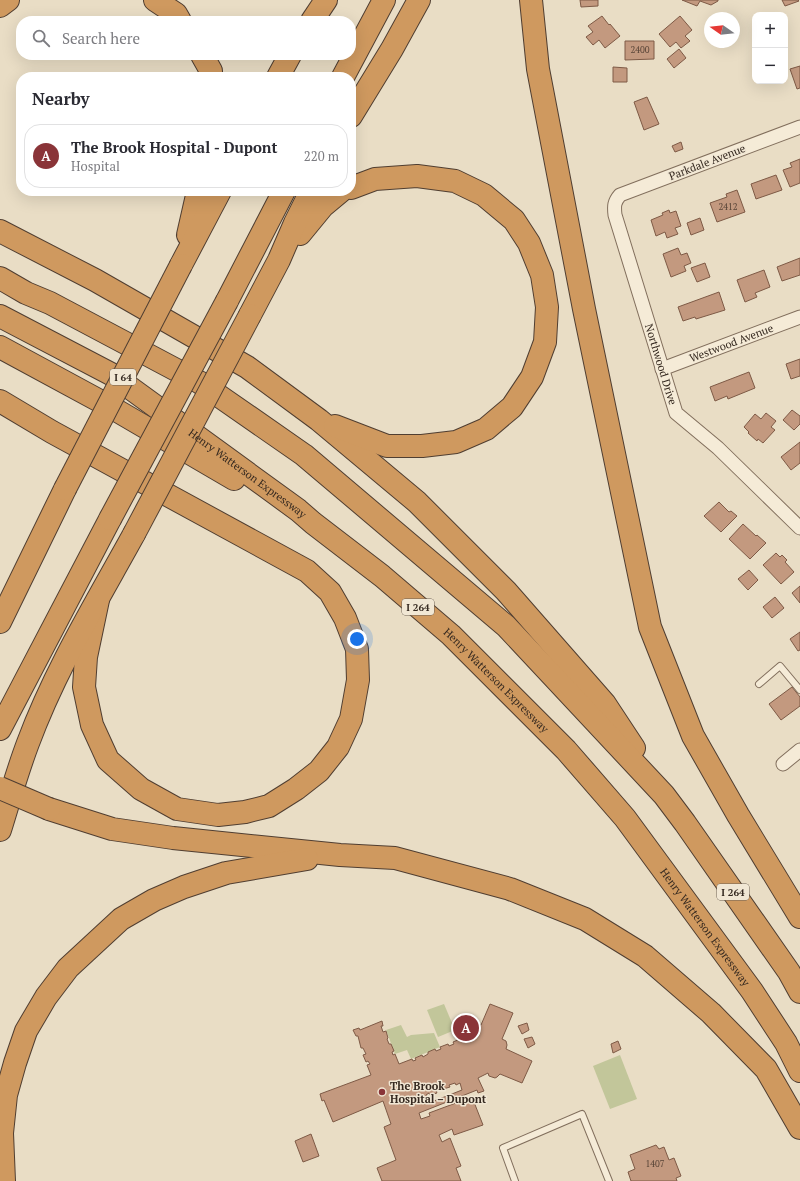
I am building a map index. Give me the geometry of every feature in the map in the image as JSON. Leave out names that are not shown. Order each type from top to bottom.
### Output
[{"type":"highway","points":[[0,6],[8,0]]},
{"type":"highway","points":[[155,0],[177,16]]},
{"type":"highway","points":[[315,16],[326,0]]},
{"type":"highway","points":[[356,54],[384,0]]},
{"type":"highway","points":[[356,108],[392,49],[419,0]]},
{"type":"highway","points":[[531,0],[538,69],[584,309],[650,627],[693,736],[738,815],[800,917]]},
{"type":"highway","points":[[205,60],[211,72]]},
{"type":"highway","points":[[281,72],[287,60]]},
{"type":"highway","points":[[347,72],[353,60]]},
{"type":"highway","points":[[319,420],[387,446],[422,446],[456,442],[486,429],[512,407],[532,377],[545,342],[547,307],[542,275],[529,243],[514,220],[484,195],[455,181],[418,176],[376,179],[356,186]]},
{"type":"highway","points":[[181,265],[197,196]]},
{"type":"highway","name":"I 64","points":[[0,622],[65,489],[217,196]]},
{"type":"highway","points":[[0,729],[110,518],[227,301],[281,196]]},
{"type":"highway","points":[[0,830],[28,744],[40,715],[82,627],[134,534],[250,315],[279,260],[295,223],[309,196]]},
{"type":"highway","points":[[279,260],[323,206],[335,196]]},
{"type":"highway","points":[[0,220],[30,247]]},
{"type":"highway","points":[[0,231],[102,284],[247,367],[319,420],[418,502],[506,591],[605,704],[664,795]]},
{"type":"highway","name":"I 264","points":[[0,278],[26,293],[50,303],[199,382],[304,455],[506,626],[664,795],[789,972],[800,992]]},
{"type":"highway","name":"Henry Watterson Expressway","points":[[0,316],[111,374],[298,510],[382,576],[451,636],[566,750],[625,818],[752,991],[786,1043],[800,1071]]},
{"type":"highway","points":[[0,347],[109,406],[237,480],[377,584],[542,742],[621,831],[752,991]]},
{"type":"highway","points":[[0,401],[52,432],[300,568],[330,592],[344,618],[357,649],[358,680],[351,718],[338,747],[319,771],[296,789],[269,806],[245,812],[218,816],[177,809],[141,789],[108,760],[92,725],[84,686],[86,657],[98,600]]},
{"type":"highway","points":[[0,788],[49,809],[112,829],[173,838],[340,855],[395,858],[510,889],[584,918],[645,956],[711,1013],[766,1069],[800,1128]]},
{"type":"highway","points":[[4,1181],[2,1133],[6,1094],[14,1063],[26,1031],[46,997],[68,968],[121,919],[154,900],[184,887],[226,873],[340,855]]},
{"type":"street","name":"Parkdale Avenue","points":[[616,200],[620,196],[800,127]]},
{"type":"street","name":"Northwood Drive","points":[[616,200],[614,206],[615,216],[676,413],[718,448],[800,527]]},
{"type":"street","name":"Westwood Avenue","points":[[662,369],[800,317]]},
{"type":"street","points":[[783,764],[800,750]]},
{"type":"lane","points":[[759,684],[780,666],[800,690]]},
{"type":"lane","points":[[515,1181],[503,1148],[582,1114],[609,1181]]},
{"type":"green space","points":[[444,1004],[455,1030],[438,1037],[427,1010]]},
{"type":"green space","points":[[401,1025],[407,1037],[411,1035],[434,1033],[440,1047],[411,1059],[407,1050],[395,1054],[386,1030]]},
{"type":"green space","points":[[620,1055],[637,1099],[610,1109],[593,1066]]},
{"type":"building","points":[[580,0],[598,0],[598,6],[581,7]]},
{"type":"building","points":[[682,0],[718,1],[711,5],[700,1],[697,6]]},
{"type":"building","points":[[782,0],[798,0],[799,1],[785,6]]},
{"type":"building","points":[[602,16],[620,36],[605,48],[599,40],[593,45],[586,37],[593,32],[588,26]]},
{"type":"building","points":[[680,16],[692,30],[685,36],[690,41],[681,48],[676,42],[670,47],[659,34]]},
{"type":"building","points":[[625,41],[654,41],[654,59],[625,60]]},
{"type":"building","points":[[679,49],[686,58],[674,68],[667,59]]},
{"type":"building","points":[[800,66],[800,88],[797,89],[790,69]]},
{"type":"building","points":[[613,67],[627,68],[627,82],[613,82]]},
{"type":"building","points":[[647,97],[659,124],[644,130],[634,102]]},
{"type":"building","points":[[681,142],[683,149],[675,152],[672,146]]},
{"type":"building","points":[[800,159],[800,183],[790,187],[783,170],[792,167],[790,163]]},
{"type":"building","points":[[776,175],[782,190],[756,199],[751,184]]},
{"type":"building","points":[[737,190],[745,212],[717,222],[710,203],[727,197],[726,194]]},
{"type":"building","points":[[669,210],[670,213],[676,211],[681,226],[675,228],[678,234],[667,238],[665,232],[656,236],[651,220],[663,215],[662,213]]},
{"type":"building","points":[[700,218],[704,230],[691,235],[687,223]]},
{"type":"building","points":[[678,248],[681,255],[687,253],[691,263],[684,266],[686,271],[671,277],[663,254]]},
{"type":"building","points":[[800,258],[800,275],[782,281],[777,267]]},
{"type":"building","points":[[705,263],[710,277],[697,282],[691,268]]},
{"type":"building","points":[[764,270],[770,287],[755,293],[757,297],[745,302],[737,280]]},
{"type":"building","points":[[719,292],[725,310],[696,319],[695,317],[683,321],[678,307]]},
{"type":"building","points":[[800,359],[800,376],[791,379],[786,364]]},
{"type":"building","points":[[749,372],[755,388],[728,399],[727,396],[715,401],[710,387]]},
{"type":"building","points":[[792,410],[800,416],[800,424],[794,430],[783,420]]},
{"type":"building","points":[[766,413],[776,421],[771,427],[775,430],[763,443],[758,439],[757,441],[744,427],[755,414],[761,419]]},
{"type":"building","points":[[800,442],[800,463],[791,470],[781,457]]},
{"type":"building","points":[[719,502],[729,512],[731,511],[737,516],[721,532],[704,516]]},
{"type":"building","points":[[743,524],[766,543],[750,559],[729,539]]},
{"type":"building","points":[[776,553],[780,557],[782,555],[787,560],[785,562],[794,572],[781,584],[763,565]]},
{"type":"building","points":[[749,570],[758,580],[748,590],[738,579]]},
{"type":"building","points":[[800,586],[800,603],[792,593]]},
{"type":"building","points":[[775,597],[784,608],[772,618],[763,607]]},
{"type":"building","points":[[800,632],[800,650],[798,651],[790,639]]},
{"type":"building","points":[[792,687],[800,697],[800,706],[781,720],[769,704]]},
{"type":"building","name":"The Brook Hospital – Dupont","points":[[490,1004],[513,1013],[502,1039],[506,1041],[506,1049],[532,1061],[522,1083],[500,1074],[495,1078],[489,1076],[488,1073],[478,1078],[484,1091],[478,1093],[477,1090],[419,1113],[421,1119],[430,1116],[429,1113],[472,1097],[483,1125],[454,1135],[452,1129],[439,1135],[442,1142],[450,1138],[461,1166],[456,1168],[461,1181],[382,1181],[377,1168],[396,1160],[384,1127],[391,1124],[383,1101],[333,1122],[320,1094],[371,1075],[367,1065],[370,1064],[368,1061],[366,1062],[363,1055],[366,1054],[363,1048],[361,1048],[358,1036],[356,1036],[353,1030],[359,1028],[360,1030],[382,1021],[383,1026],[381,1026],[383,1032],[386,1031],[389,1044],[391,1044],[394,1051],[392,1052],[393,1055],[395,1054],[399,1064],[412,1059],[413,1061],[416,1060],[415,1058],[422,1055],[423,1057],[428,1054],[428,1052],[435,1049],[436,1051],[441,1049],[440,1047],[448,1044],[449,1046],[454,1044],[453,1042],[472,1034],[473,1027],[481,1025]],"holes":[[[455,1083],[456,1085],[460,1083],[462,1090],[429,1103],[426,1095],[429,1093],[430,1095],[437,1093],[436,1091],[450,1087],[449,1085]]]},
{"type":"building","points":[[527,1023],[529,1030],[522,1034],[518,1026]]},
{"type":"building","points":[[532,1037],[535,1044],[528,1048],[524,1039]]},
{"type":"building","points":[[618,1041],[621,1049],[613,1053],[611,1044]]},
{"type":"building","points":[[311,1134],[319,1156],[303,1162],[295,1141]]},
{"type":"building","points":[[656,1145],[659,1149],[664,1147],[669,1160],[674,1158],[681,1176],[676,1178],[677,1181],[631,1181],[628,1172],[635,1169],[630,1155]]},
{"type":"place","name":"The Brook Hospital - Dupont","points":[[466,1028]]},
{"type":"place","name":"The Brook Hospital – Dupont","points":[[382,1092]]}]
